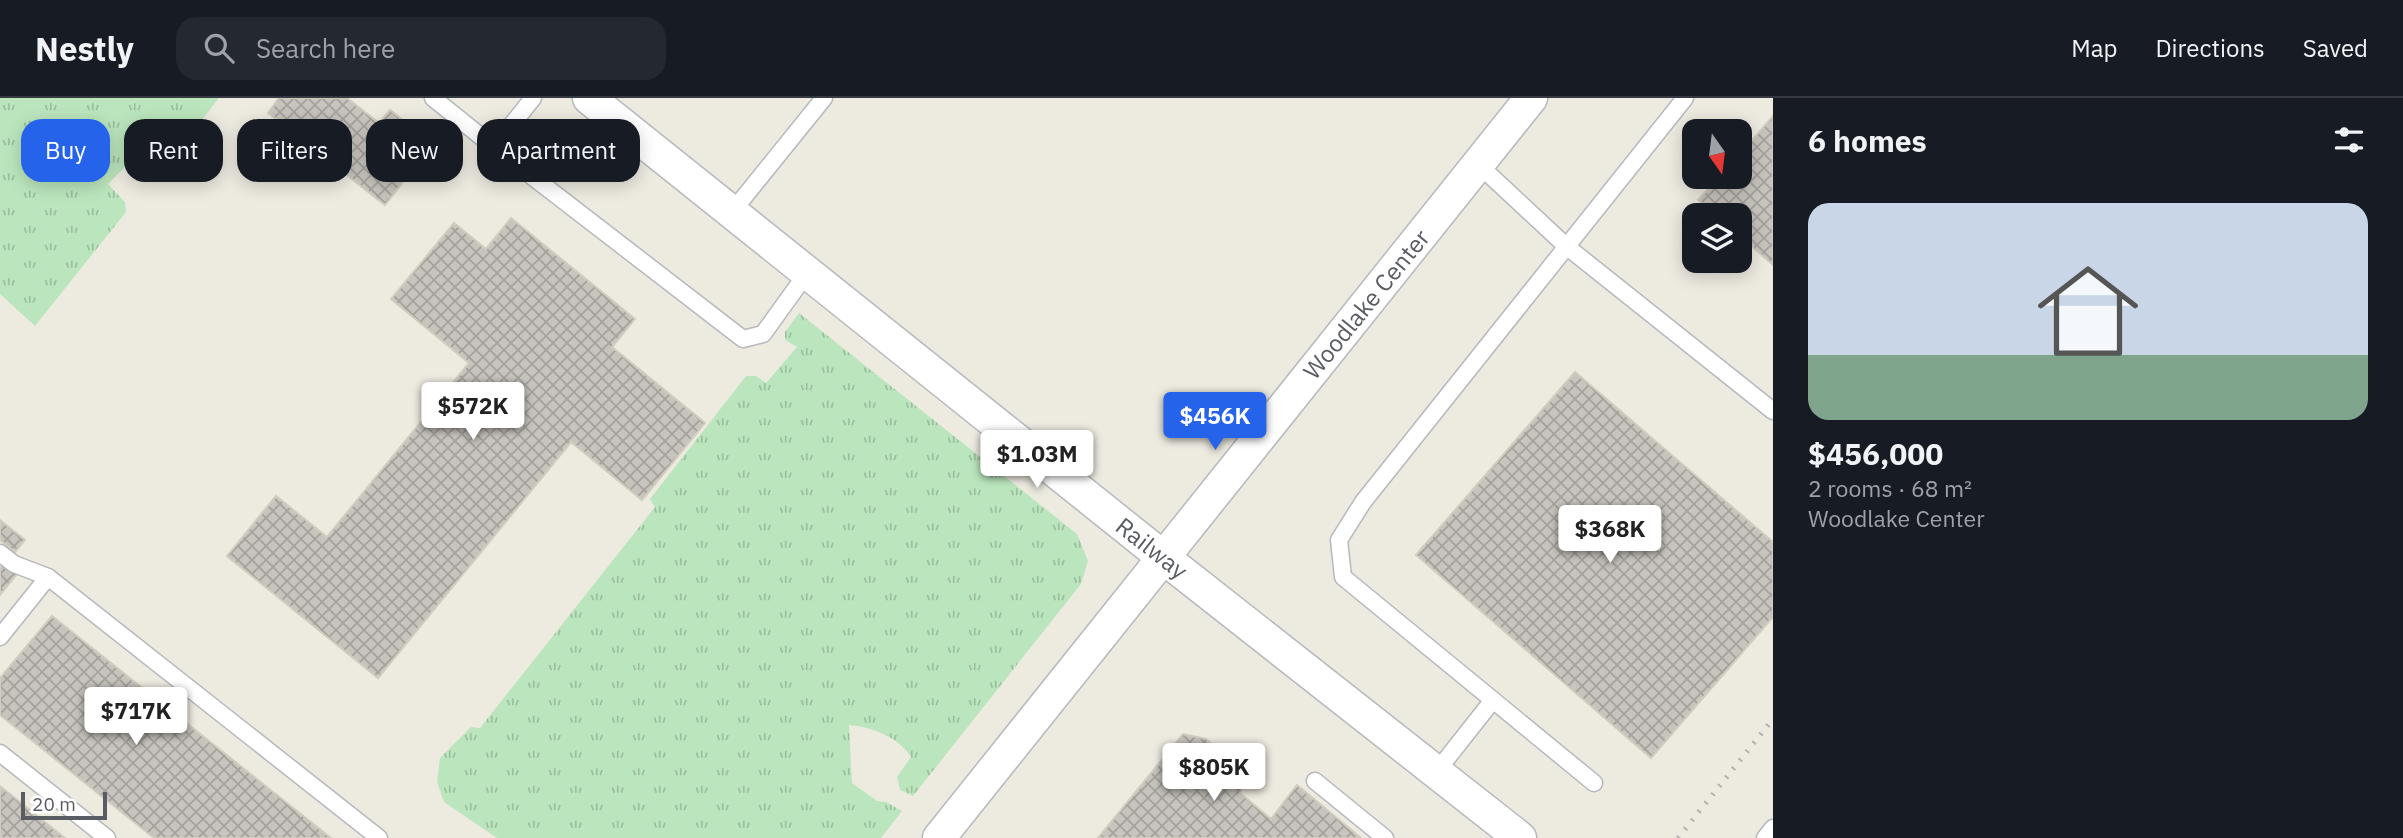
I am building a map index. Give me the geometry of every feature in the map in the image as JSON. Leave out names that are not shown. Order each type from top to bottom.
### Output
[{"type":"street","name":"Railway","points":[[589,98],[1164,558],[1437,771],[1510,835]]},
{"type":"street","name":"Woodlake Center","points":[[939,838],[1531,98]]},
{"type":"lane","points":[[433,98],[477,133]]},
{"type":"lane","points":[[516,119],[533,98]]},
{"type":"lane","points":[[732,212],[824,98]]},
{"type":"lane","points":[[1594,783],[1343,577],[1339,540],[1363,502],[1685,98]]},
{"type":"lane","points":[[1478,164],[1566,246],[1773,411]]},
{"type":"lane","points":[[539,182],[743,339],[763,334],[807,273]]},
{"type":"lane","points":[[0,553],[14,564],[48,577],[379,838]]},
{"type":"lane","points":[[0,637],[48,577]]},
{"type":"lane","points":[[1437,771],[1493,700]]},
{"type":"lane","points":[[0,753],[107,838]]},
{"type":"lane","points":[[1315,782],[1385,838]]},
{"type":"lane","points":[[1765,838],[1773,828]]},
{"type":"green space","points":[[0,98],[219,98],[202,119],[124,119],[124,168],[110,182],[108,184],[125,202],[126,212],[35,326],[0,294]]},
{"type":"green space","points":[[799,313],[1077,534],[1088,561],[1081,584],[913,796],[900,790],[897,777],[911,757],[906,750],[884,734],[849,725],[852,783],[877,801],[886,802],[902,811],[881,838],[497,838],[444,802],[437,782],[440,758],[471,727],[480,728],[655,507],[650,499],[746,376],[756,376],[766,383],[797,347],[785,340],[785,332]]},
{"type":"building","points":[[279,98],[347,98],[374,119],[366,119],[366,182],[403,182],[385,205],[352,179],[352,119],[276,119],[268,113]]},
{"type":"building","points":[[390,110],[401,119],[382,119]]},
{"type":"building","points":[[1773,116],[1773,265],[1752,247],[1752,203],[1702,203],[1698,200],[1708,189],[1752,189],[1752,140]]},
{"type":"building","points":[[511,218],[635,319],[612,347],[705,423],[642,500],[571,442],[378,678],[227,556],[276,496],[327,537],[469,363],[391,299],[454,223],[486,249]]},
{"type":"building","points":[[1575,372],[1773,542],[1773,617],[1651,758],[1416,555]]},
{"type":"building","points":[[0,520],[25,540],[15,552],[0,540]]},
{"type":"building","points":[[4,564],[17,574],[0,595],[0,568]]},
{"type":"building","points":[[52,616],[331,838],[154,838],[0,715],[0,678]]},
{"type":"building","points":[[1183,734],[1206,739],[1236,766],[1244,778],[1240,793],[1271,819],[1297,785],[1361,838],[1098,838]]},
{"type":"building","points":[[0,786],[65,838],[0,838]]},
{"type":"railway","points":[[1678,838],[1773,719]]}]
